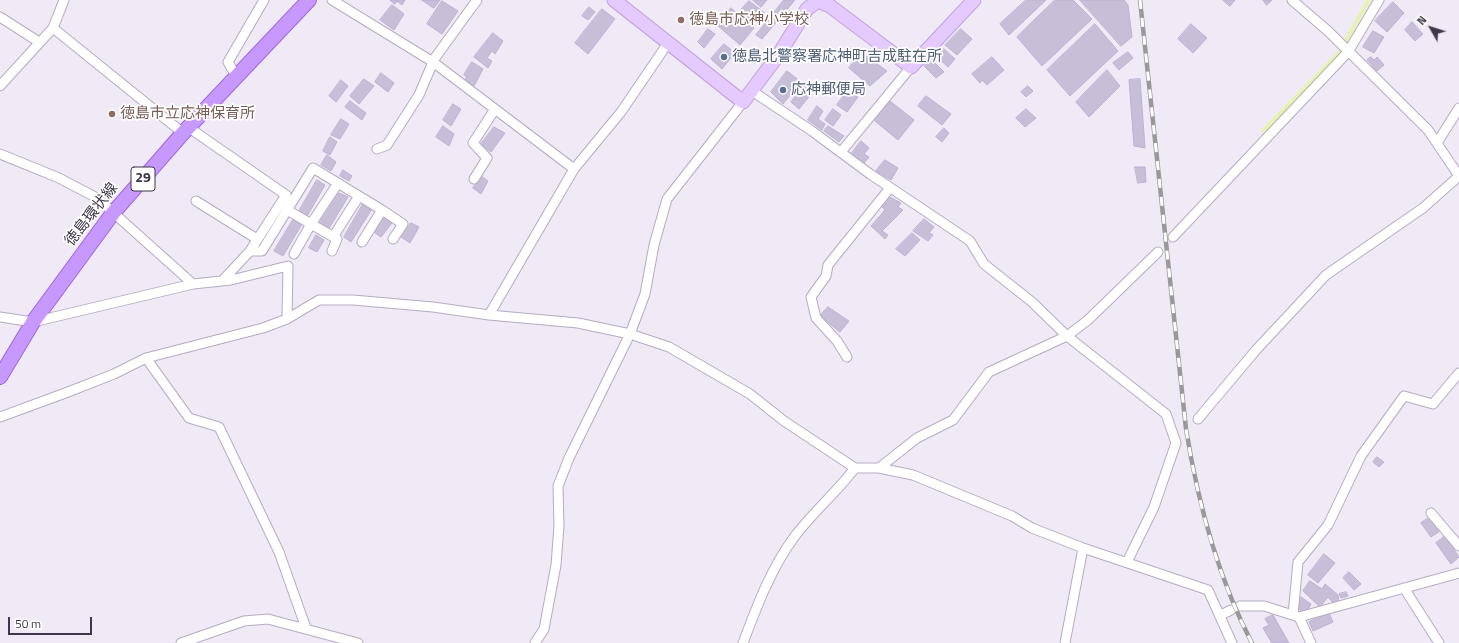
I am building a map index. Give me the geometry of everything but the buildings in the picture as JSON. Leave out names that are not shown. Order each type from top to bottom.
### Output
[{"type":"main road","name":"徳島環状線","points":[[0,377],[33,322],[113,213],[186,130],[309,0]]},
{"type":"street","points":[[0,86],[53,28],[64,0]]},
{"type":"street","points":[[236,76],[228,62],[264,0]]},
{"type":"street","points":[[332,0],[432,62],[574,169]]},
{"type":"street","points":[[377,149],[387,145],[419,95],[432,62],[477,0]]},
{"type":"street","points":[[614,0],[743,102]]},
{"type":"street","points":[[534,643],[544,629],[556,565],[559,526],[558,486],[569,458],[630,334],[645,294],[654,245],[667,199],[752,91],[779,54],[807,9],[817,0],[830,6],[911,67]]},
{"type":"street","points":[[841,152],[911,67],[974,0]]},
{"type":"street","points":[[1198,419],[1256,350],[1326,275],[1423,208],[1459,176],[1428,130],[1328,31],[1292,0]]},
{"type":"street","points":[[1173,237],[1348,52],[1379,0]]},
{"type":"street","points":[[0,17],[39,42]]},
{"type":"street","points":[[53,28],[186,130],[286,195],[250,251],[222,281]]},
{"type":"street","points":[[489,315],[574,169],[621,112],[668,43]]},
{"type":"street","points":[[752,91],[812,130],[890,188],[970,241],[984,264],[1032,302],[1067,336],[1166,414],[1176,443],[1154,507],[1127,562]]},
{"type":"street","points":[[1437,144],[1459,108]]},
{"type":"street","points":[[474,179],[487,158],[473,143],[495,109]]},
{"type":"street","points":[[0,154],[59,178],[90,195],[113,213],[193,284]]},
{"type":"street","points":[[250,251],[262,251],[313,168],[403,224],[393,239]]},
{"type":"street","points":[[294,254],[311,224],[338,183]]},
{"type":"street","points":[[847,357],[837,341],[816,318],[811,297],[826,276],[828,265],[890,188]]},
{"type":"street","points":[[333,237],[359,196]]},
{"type":"street","points":[[196,201],[257,239]]},
{"type":"street","points":[[287,210],[337,239],[332,251]]},
{"type":"street","points":[[362,242],[382,210]]},
{"type":"street","points":[[880,468],[917,438],[952,420],[989,372],[1067,336],[1088,320],[1158,252]]},
{"type":"street","points":[[0,317],[33,322],[193,284],[222,281],[288,266],[287,319]]},
{"type":"street","points":[[0,417],[114,374],[146,358],[263,328],[287,319],[319,300],[361,300],[433,307],[489,315],[578,323],[630,334],[669,347],[750,394],[784,421],[855,468],[880,468],[912,475],[1012,516],[1032,528],[1083,548],[1208,590],[1221,615],[1232,643]]},
{"type":"street","points":[[146,358],[189,418],[219,427],[279,552],[306,628]]},
{"type":"street","points":[[1311,643],[1296,616],[1298,562],[1328,525],[1361,456],[1404,396],[1433,404],[1459,373]]},
{"type":"street","points":[[743,643],[760,599],[780,558],[795,536],[855,468]]},
{"type":"street","points":[[1431,513],[1459,546]]},
{"type":"street","points":[[1065,643],[1083,548]]},
{"type":"street","points":[[1240,606],[1264,606],[1296,616],[1459,573]]},
{"type":"street","points":[[1404,588],[1439,643]]},
{"type":"street","points":[[1221,615],[1231,610]]},
{"type":"street","points":[[181,643],[244,620],[268,619],[358,643]]},
{"type":"waterway","points":[[1263,131],[1338,54],[1369,0]]},
{"type":"railway","points":[[1140,0],[1186,429],[1196,484],[1210,539],[1229,592],[1252,643]]},
{"type":"place","name":"徳島市応神小学校","points":[[681,20]]},
{"type":"place","name":"徳島北警察署応神町吉成駐在所","points":[[724,57]]},
{"type":"place","name":"応神郵便局","points":[[783,90]]},
{"type":"place","name":"徳島市立応神保育所","points":[[112,114]]}]
